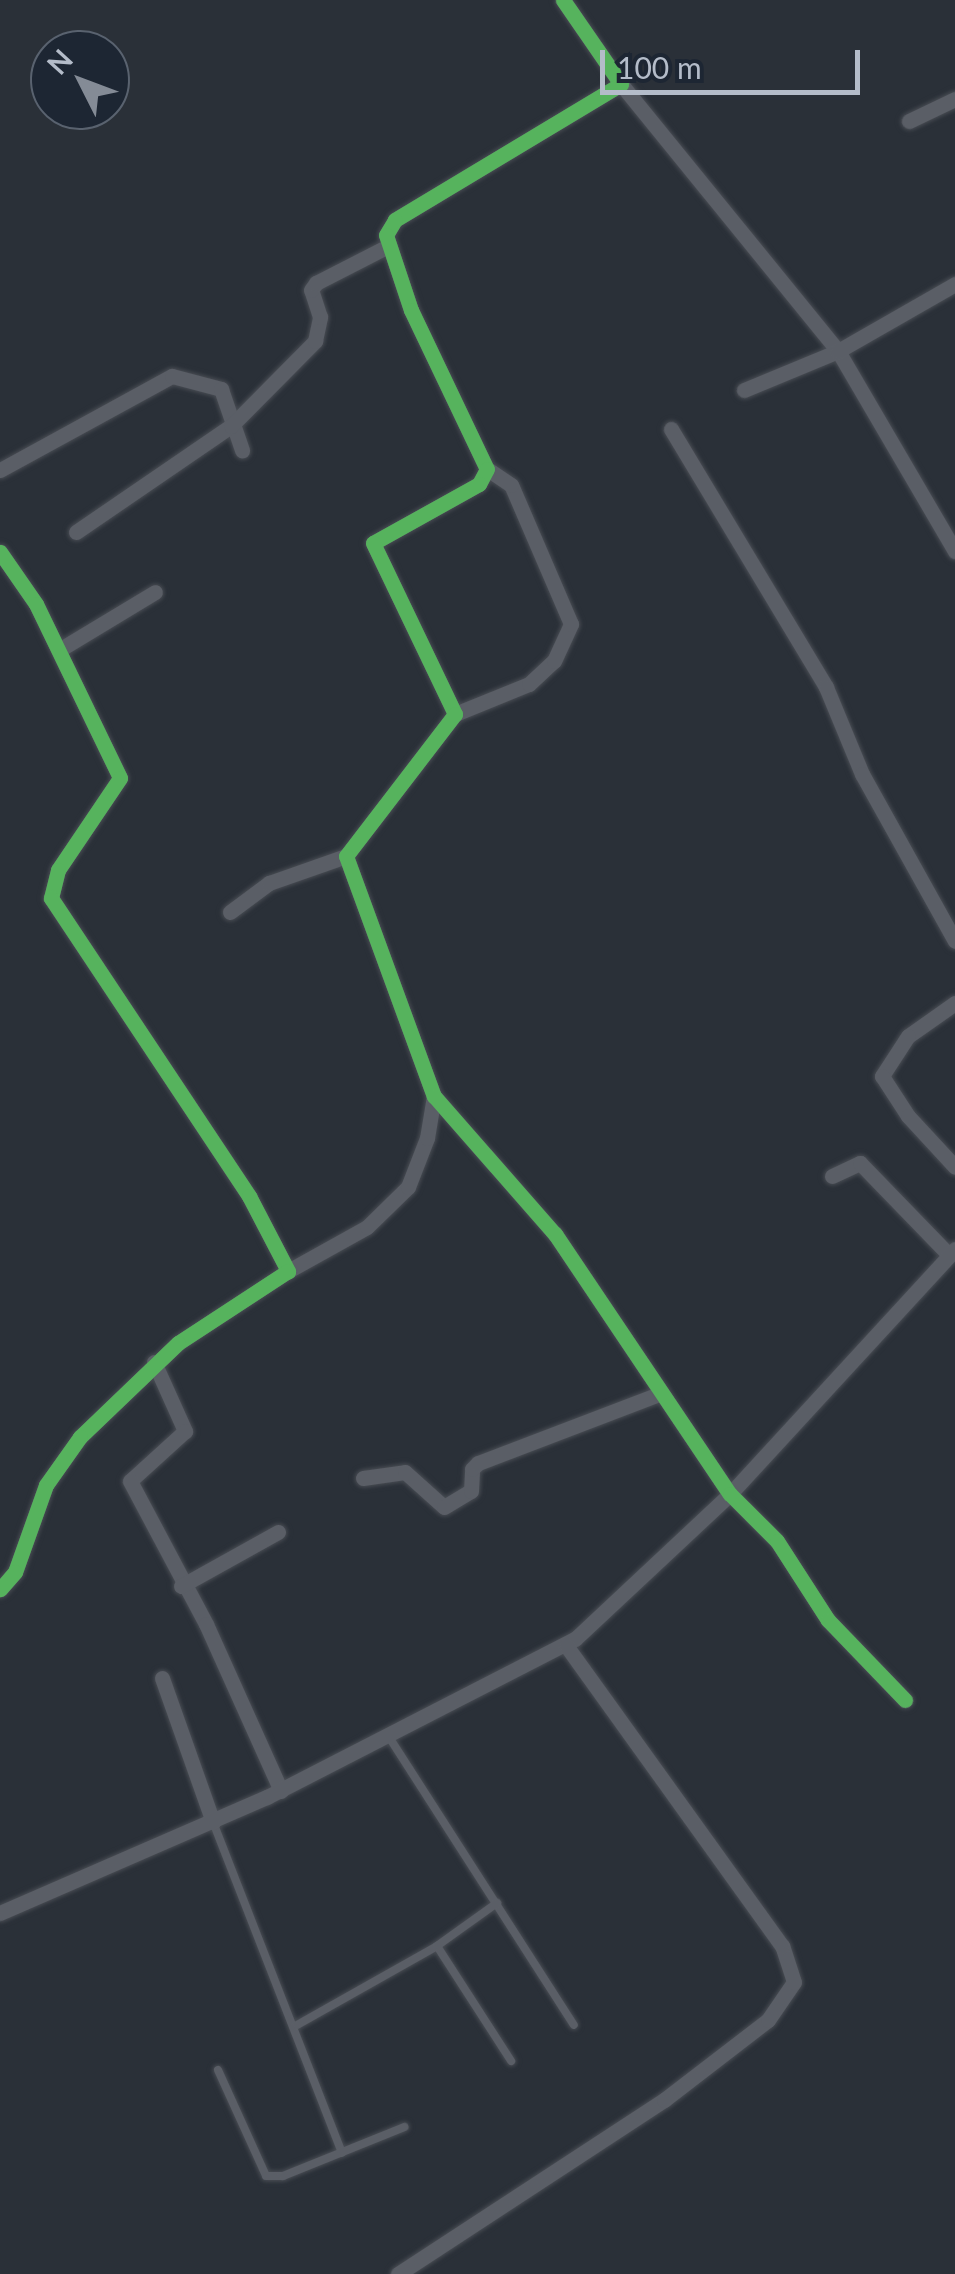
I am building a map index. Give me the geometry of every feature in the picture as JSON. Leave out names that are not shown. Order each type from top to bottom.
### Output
[{"type":"street","points":[[563,0],[622,84],[838,351],[955,550]]},
{"type":"street","points":[[230,912],[269,883],[346,856],[455,714],[529,684],[554,661],[571,624],[511,485],[487,469],[411,310],[388,246],[387,228],[622,84]]},
{"type":"street","points":[[908,121],[955,99]]},
{"type":"street","points":[[76,532],[231,426],[316,340],[320,318],[310,290],[316,282],[388,246]]},
{"type":"street","points":[[744,390],[838,351],[955,284]]},
{"type":"street","points":[[0,470],[172,376],[221,390],[242,450]]},
{"type":"street","points":[[671,430],[826,687],[862,774],[955,941]]},
{"type":"street","points":[[455,714],[373,543],[479,484],[487,469]]},
{"type":"street","points":[[0,552],[59,650],[120,778],[58,870],[50,898],[229,1164],[288,1271]]},
{"type":"street","points":[[59,650],[155,592]]},
{"type":"street","points":[[346,856],[434,1096],[555,1234],[730,1494],[777,1541],[828,1620],[905,1700]]},
{"type":"street","points":[[955,1003],[908,1036],[882,1076],[908,1116],[955,1167]]},
{"type":"street","points":[[0,1590],[16,1572],[54,1470],[154,1362],[288,1271],[367,1226],[408,1187],[428,1138],[434,1096]]},
{"type":"street","points":[[0,1914],[281,1791],[566,1645],[730,1494],[952,1252],[860,1163],[832,1176]]},
{"type":"street","points":[[154,1362],[185,1431],[130,1480],[281,1791]]},
{"type":"street","points":[[363,1478],[405,1472],[444,1508],[471,1492],[472,1468],[478,1463],[661,1393]]},
{"type":"street","points":[[181,1586],[278,1532]]},
{"type":"street","points":[[398,2274],[664,2100],[768,2020],[794,1982],[782,1946],[566,1645]]},
{"type":"street","points":[[162,1678],[214,1822]]},
{"type":"lane","points":[[389,1737],[574,2025]]},
{"type":"lane","points":[[214,1822],[296,2025],[342,2153]]},
{"type":"lane","points":[[296,2025],[437,1946],[497,1903]]},
{"type":"lane","points":[[437,1946],[511,2061]]},
{"type":"lane","points":[[218,2070],[266,2176],[283,2176],[404,2127]]},
{"type":"cycle path","points":[[563,0],[621,84],[395,220],[386,235],[411,310],[487,469],[479,484],[373,543],[455,714],[346,856],[434,1096],[555,1234],[730,1494],[777,1541],[828,1620],[905,1700]]},
{"type":"cycle path","points":[[0,552],[36,604],[120,778],[58,870],[51,898],[249,1196],[288,1271],[178,1343],[80,1437],[46,1485],[15,1572],[0,1589]]}]
